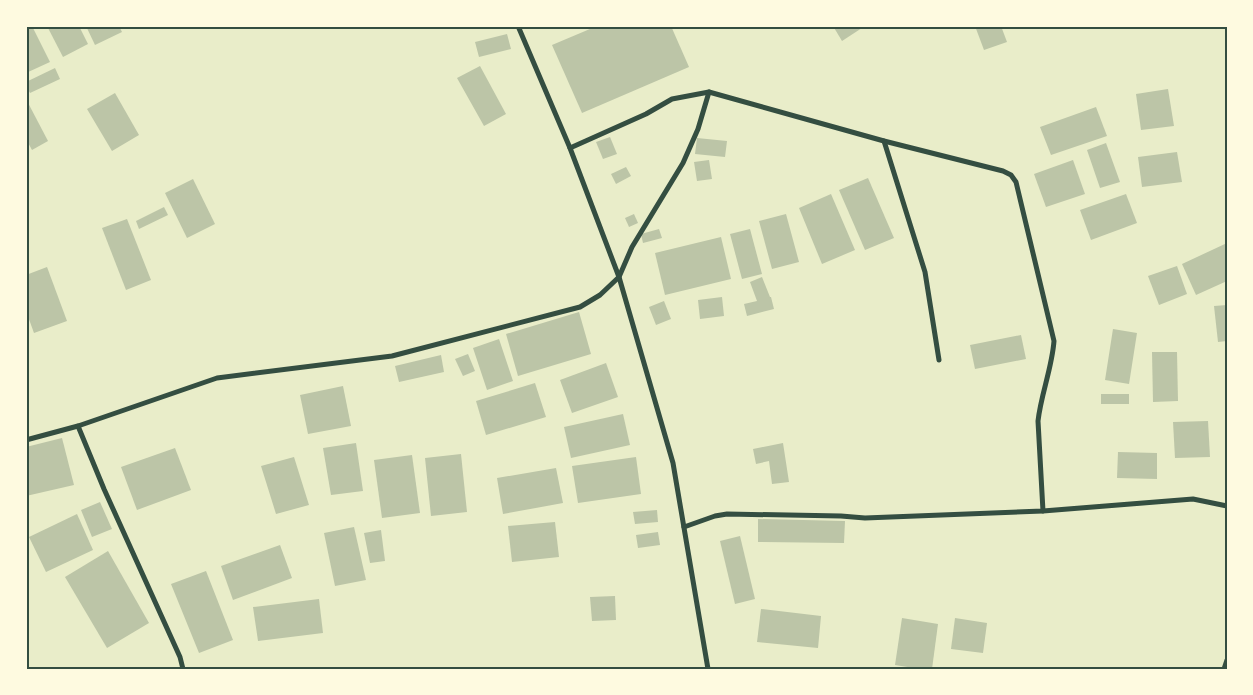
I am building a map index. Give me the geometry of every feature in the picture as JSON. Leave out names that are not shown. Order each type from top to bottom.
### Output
[{"type":"street","points":[[518,26],[570,148],[619,277],[673,464],[708,669]]},
{"type":"street","points":[[570,148],[646,114],[672,99],[709,92],[884,141],[1003,171],[1011,175],[1016,182],[1054,342],[1053,357],[1038,421],[1043,511]]},
{"type":"street","points":[[26,440],[78,426],[217,378],[392,356],[580,307],[600,295],[619,277],[632,246],[683,163],[698,129],[709,92]]},
{"type":"street","points":[[884,141],[925,272],[939,360]]},
{"type":"street","points":[[78,426],[104,489],[180,657],[183,669]]},
{"type":"street","points":[[684,528],[714,516],[728,514],[865,518],[1043,511],[1193,500],[1227,506]]},
{"type":"street","points":[[1224,669],[1227,660]]},
{"type":"building","points":[[26,26],[32,26],[50,62],[26,73]]},
{"type":"building","points":[[47,26],[79,26],[88,44],[63,57]]},
{"type":"building","points":[[86,26],[119,26],[122,32],[95,45]]},
{"type":"building","points":[[597,26],[671,26],[689,67],[582,113],[552,45]]},
{"type":"building","points":[[833,26],[865,26],[842,41]]},
{"type":"building","points":[[975,26],[1001,26],[1007,42],[984,50]]},
{"type":"building","points":[[507,34],[511,49],[479,57],[475,42]]},
{"type":"building","points":[[480,66],[506,114],[484,126],[457,78]]},
{"type":"building","points":[[55,68],[60,79],[30,93],[26,82]]},
{"type":"building","points":[[1168,89],[1174,126],[1141,130],[1136,94]]},
{"type":"building","points":[[115,93],[139,135],[112,151],[87,109]]},
{"type":"building","points":[[26,99],[48,141],[32,150],[26,139]]},
{"type":"building","points":[[1096,107],[1107,136],[1051,155],[1040,127]]},
{"type":"building","points":[[610,137],[617,154],[603,159],[596,142]]},
{"type":"building","points":[[697,138],[727,141],[725,157],[695,154]]},
{"type":"building","points":[[1106,143],[1120,182],[1100,188],[1087,150]]},
{"type":"building","points":[[1177,152],[1182,182],[1142,187],[1138,157]]},
{"type":"building","points":[[709,160],[712,179],[697,181],[694,162]]},
{"type":"building","points":[[1073,160],[1085,194],[1046,207],[1034,174]]},
{"type":"building","points":[[626,167],[631,176],[616,184],[611,174]]},
{"type":"building","points":[[868,178],[894,238],[865,250],[839,190]]},
{"type":"building","points":[[193,179],[215,224],[187,238],[165,193]]},
{"type":"building","points":[[831,194],[855,250],[822,264],[799,208]]},
{"type":"building","points":[[1126,194],[1137,223],[1091,240],[1080,210]]},
{"type":"building","points":[[164,207],[168,215],[139,229],[136,221]]},
{"type":"building","points":[[634,214],[638,223],[629,227],[625,218]]},
{"type":"building","points":[[786,214],[799,262],[772,269],[759,221]]},
{"type":"building","points":[[127,219],[151,280],[126,290],[102,228]]},
{"type":"building","points":[[659,229],[662,238],[643,243],[641,234]]},
{"type":"building","points":[[750,229],[762,274],[742,279],[730,234]]},
{"type":"building","points":[[721,237],[731,279],[665,295],[655,253]]},
{"type":"building","points":[[1227,243],[1227,281],[1196,295],[1182,264]]},
{"type":"building","points":[[1177,266],[1187,294],[1159,305],[1148,276]]},
{"type":"building","points":[[47,267],[67,321],[34,333],[26,311],[26,275]]},
{"type":"building","points":[[762,277],[774,309],[747,316],[744,304],[757,301],[750,282]]},
{"type":"building","points":[[722,297],[724,316],[700,319],[698,300]]},
{"type":"building","points":[[664,301],[671,319],[656,325],[649,307]]},
{"type":"building","points":[[1227,305],[1227,341],[1218,342],[1214,306]]},
{"type":"building","points":[[579,312],[591,354],[518,376],[506,334]]},
{"type":"building","points":[[1113,329],[1137,333],[1129,384],[1105,380]]},
{"type":"building","points":[[1021,335],[1026,359],[975,369],[970,345]]},
{"type":"building","points":[[499,339],[513,381],[487,390],[473,348]]},
{"type":"building","points":[[1152,352],[1177,352],[1178,401],[1153,402]]},
{"type":"building","points":[[468,354],[475,371],[463,376],[455,359]]},
{"type":"building","points":[[441,355],[444,372],[399,382],[395,366]]},
{"type":"building","points":[[606,363],[618,397],[572,413],[560,380]]},
{"type":"building","points":[[535,383],[546,417],[486,435],[476,401]]},
{"type":"building","points":[[343,386],[351,426],[308,434],[300,395]]},
{"type":"building","points":[[1101,394],[1129,394],[1129,404],[1101,404]]},
{"type":"building","points":[[623,414],[630,445],[571,458],[564,427]]},
{"type":"building","points":[[1208,421],[1210,457],[1175,458],[1173,422]]},
{"type":"building","points":[[62,438],[74,485],[26,496],[26,447]]},
{"type":"building","points":[[356,443],[363,491],[331,495],[323,448]]},
{"type":"building","points":[[783,443],[789,482],[772,484],[769,461],[756,464],[753,449]]},
{"type":"building","points":[[175,448],[191,490],[137,510],[121,467]]},
{"type":"building","points":[[1118,452],[1157,453],[1157,479],[1117,478]]},
{"type":"building","points":[[461,454],[467,512],[431,516],[425,458]]},
{"type":"building","points":[[412,455],[420,513],[382,518],[374,460]]},
{"type":"building","points":[[294,457],[309,505],[276,514],[261,466]]},
{"type":"building","points":[[636,457],[641,494],[578,503],[572,466]]},
{"type":"building","points":[[556,468],[563,503],[503,514],[497,478]]},
{"type":"building","points":[[100,502],[112,529],[92,537],[81,510]]},
{"type":"building","points":[[657,510],[658,522],[635,524],[633,512]]},
{"type":"building","points":[[77,514],[93,550],[46,572],[29,537]]},
{"type":"building","points":[[758,519],[845,521],[844,543],[758,542]]},
{"type":"building","points":[[555,522],[559,557],[512,562],[508,526]]},
{"type":"building","points":[[354,527],[366,580],[335,586],[324,533]]},
{"type":"building","points":[[381,530],[385,561],[370,563],[364,533]]},
{"type":"building","points":[[658,532],[660,545],[638,548],[636,535]]},
{"type":"building","points":[[740,536],[755,599],[735,604],[720,541]]},
{"type":"building","points":[[280,545],[292,578],[233,600],[221,566]]},
{"type":"building","points":[[108,551],[149,623],[107,648],[65,577]]},
{"type":"building","points":[[206,571],[233,640],[199,653],[171,584]]},
{"type":"building","points":[[615,596],[616,620],[592,621],[590,597]]},
{"type":"building","points":[[319,599],[323,633],[258,641],[253,607]]},
{"type":"building","points":[[761,609],[821,616],[818,648],[757,642]]},
{"type":"building","points":[[902,618],[938,624],[932,669],[895,665]]},
{"type":"building","points":[[955,618],[987,623],[983,653],[951,649]]}]
